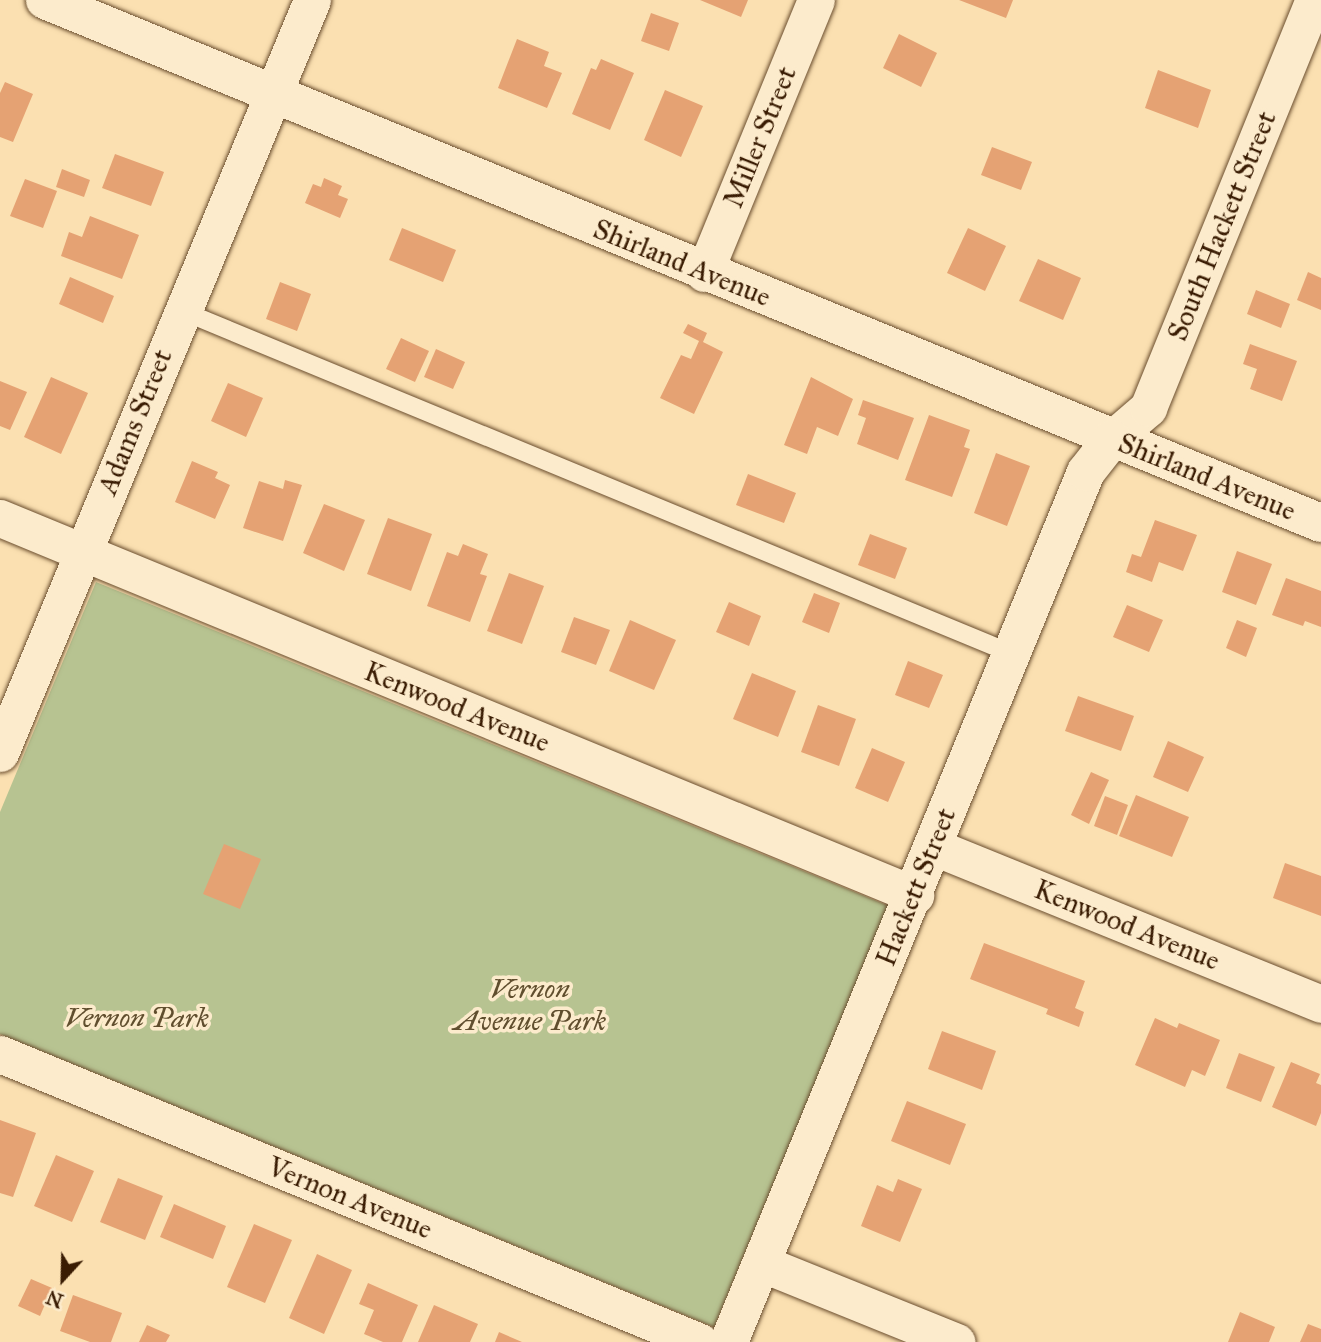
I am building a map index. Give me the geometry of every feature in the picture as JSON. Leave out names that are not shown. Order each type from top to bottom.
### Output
[{"type":"street","name":"Shirland Avenue","points":[[45,0],[705,273],[1321,523]]},
{"type":"street","name":"Adams Street","points":[[0,753],[180,310],[313,0]]},
{"type":"street","name":"Miller Street","points":[[705,273],[816,0]]},
{"type":"street","name":"South Hackett Street","points":[[1112,439],[1148,408],[1314,0]]},
{"type":"street","name":"Hackett Street","points":[[729,1342],[915,895],[1010,653],[1086,472],[1112,439]]},
{"type":"street","name":"Kenwood Avenue","points":[[0,518],[915,895]]},
{"type":"street","name":"Kenwood Avenue","points":[[932,846],[1321,1004]]},
{"type":"street","name":"Vernon Avenue","points":[[0,1054],[700,1342]]},
{"type":"street","points":[[761,1263],[957,1342]]},
{"type":"lane","points":[[180,310],[1010,653]]},
{"type":"green space","name":"Vernon Avenue Park","points":[[96,582],[889,906],[714,1327],[0,1034],[0,812]]},
{"type":"building","points":[[700,0],[748,0],[741,17]]},
{"type":"building","points":[[959,0],[1013,0],[1006,18]]},
{"type":"building","points":[[651,13],[679,23],[669,51],[641,41]]},
{"type":"building","points":[[899,34],[937,53],[921,87],[883,68]]},
{"type":"building","points":[[517,39],[549,52],[544,66],[562,73],[547,108],[498,88]]},
{"type":"building","points":[[601,59],[634,73],[610,130],[572,114],[591,68],[596,70]]},
{"type":"building","points":[[1158,70],[1211,90],[1198,128],[1145,108]]},
{"type":"building","points":[[5,82],[33,94],[13,142],[0,137],[0,93]]},
{"type":"building","points":[[665,90],[703,106],[681,157],[644,140]]},
{"type":"building","points":[[992,147],[1032,162],[1021,190],[981,175]]},
{"type":"building","points":[[115,154],[164,172],[151,206],[102,188]]},
{"type":"building","points":[[62,169],[90,180],[84,197],[56,187]]},
{"type":"building","points":[[324,178],[342,186],[338,195],[348,199],[340,218],[305,203],[313,184],[321,187]]},
{"type":"building","points":[[25,179],[57,191],[43,228],[10,216]]},
{"type":"building","points":[[90,216],[139,235],[122,279],[61,256],[69,232],[82,237]]},
{"type":"building","points":[[402,228],[456,250],[443,282],[389,260]]},
{"type":"building","points":[[968,228],[1006,246],[985,291],[947,273]]},
{"type":"building","points":[[1038,259],[1081,278],[1063,320],[1019,301]]},
{"type":"building","points":[[1308,272],[1321,278],[1321,310],[1297,300]]},
{"type":"building","points":[[70,277],[114,296],[103,323],[59,304]]},
{"type":"building","points":[[280,282],[311,294],[297,331],[266,319]]},
{"type":"building","points":[[1256,290],[1290,304],[1281,328],[1247,314]]},
{"type":"building","points":[[688,324],[707,333],[703,342],[723,352],[694,414],[660,398],[681,355],[691,359],[699,341],[683,333]]},
{"type":"building","points":[[401,338],[429,351],[415,382],[386,369]]},
{"type":"building","points":[[1250,344],[1297,361],[1282,401],[1250,389],[1257,369],[1243,364]]},
{"type":"building","points":[[436,349],[465,362],[453,389],[424,377]]},
{"type":"building","points":[[51,377],[88,393],[61,454],[24,437]]},
{"type":"building","points":[[811,377],[853,399],[838,436],[817,427],[807,454],[784,445]]},
{"type":"building","points":[[0,381],[27,392],[10,430],[0,426]]},
{"type":"building","points":[[228,383],[263,398],[246,437],[211,421]]},
{"type":"building","points":[[863,400],[914,418],[898,460],[857,444],[866,418],[858,415]]},
{"type":"building","points":[[929,415],[970,430],[964,447],[970,449],[952,497],[905,480]]},
{"type":"building","points":[[996,453],[1030,466],[1007,526],[974,513]]},
{"type":"building","points":[[192,461],[218,472],[215,478],[230,485],[215,519],[175,502]]},
{"type":"building","points":[[748,474],[796,493],[784,523],[736,505]]},
{"type":"building","points":[[285,480],[302,485],[283,541],[243,528],[259,481],[283,489]]},
{"type":"building","points":[[324,504],[365,520],[344,571],[303,553]]},
{"type":"building","points":[[388,518],[432,534],[411,591],[367,574]]},
{"type":"building","points":[[1155,520],[1197,535],[1183,571],[1159,562],[1152,582],[1126,572],[1132,554],[1141,557]]},
{"type":"building","points":[[870,534],[907,548],[895,579],[858,565]]},
{"type":"building","points":[[463,544],[488,554],[480,574],[487,576],[470,622],[427,606],[447,552],[458,556]]},
{"type":"building","points":[[1237,551],[1272,564],[1256,605],[1222,592]]},
{"type":"building","points":[[509,573],[544,586],[522,644],[487,631]]},
{"type":"building","points":[[1286,578],[1321,591],[1321,627],[1305,621],[1303,626],[1272,615]]},
{"type":"building","points":[[814,593],[840,603],[829,633],[802,622]]},
{"type":"building","points":[[729,602],[761,616],[749,646],[716,632]]},
{"type":"building","points":[[1127,605],[1163,620],[1149,652],[1113,637]]},
{"type":"building","points":[[574,617],[610,630],[596,665],[561,652]]},
{"type":"building","points":[[630,620],[676,640],[654,690],[609,671]]},
{"type":"building","points":[[1237,620],[1257,628],[1246,657],[1226,648]]},
{"type":"building","points":[[908,661],[943,675],[929,708],[895,695]]},
{"type":"building","points":[[752,673],[796,691],[778,737],[733,719]]},
{"type":"building","points":[[1078,696],[1134,716],[1121,751],[1065,731]]},
{"type":"building","points":[[818,705],[856,719],[839,766],[801,752]]},
{"type":"building","points":[[1168,741],[1204,757],[1188,792],[1153,777]]},
{"type":"building","points":[[872,748],[905,762],[888,802],[855,788]]},
{"type":"building","points":[[1091,772],[1109,780],[1089,824],[1071,815]]},
{"type":"building","points":[[1136,795],[1189,817],[1172,857],[1119,836]]},
{"type":"building","points":[[1105,796],[1128,805],[1117,835],[1094,826]]},
{"type":"building","points":[[224,844],[261,859],[240,909],[203,894]]},
{"type":"building","points":[[1285,863],[1321,876],[1321,916],[1273,898]]},
{"type":"building","points":[[984,943],[1085,981],[1075,1008],[1084,1012],[1079,1027],[1046,1014],[1048,1009],[970,979]]},
{"type":"building","points":[[1155,1018],[1177,1028],[1179,1023],[1220,1040],[1205,1076],[1192,1070],[1185,1087],[1135,1065]]},
{"type":"building","points":[[942,1031],[996,1051],[982,1090],[928,1069]]},
{"type":"building","points":[[1239,1053],[1275,1067],[1261,1102],[1226,1088]]},
{"type":"building","points":[[1291,1062],[1320,1074],[1316,1083],[1321,1085],[1321,1113],[1316,1126],[1272,1107]]},
{"type":"building","points":[[907,1101],[966,1124],[950,1165],[891,1141]]},
{"type":"building","points":[[0,1120],[36,1133],[13,1197],[0,1193]]},
{"type":"building","points":[[56,1155],[94,1171],[72,1222],[34,1206]]},
{"type":"building","points":[[118,1178],[163,1196],[145,1240],[100,1222]]},
{"type":"building","points":[[898,1179],[922,1189],[900,1242],[861,1226],[877,1185],[893,1192]]},
{"type":"building","points":[[174,1204],[226,1226],[213,1259],[160,1237]]},
{"type":"building","points":[[254,1224],[292,1240],[265,1303],[227,1287]]},
{"type":"building","points":[[317,1254],[352,1270],[324,1334],[289,1318]]},
{"type":"building","points":[[31,1279],[52,1288],[40,1316],[18,1306]]},
{"type":"building","points":[[368,1283],[418,1305],[402,1342],[383,1342],[364,1334],[374,1310],[359,1304]]},
{"type":"building","points":[[73,1295],[122,1313],[111,1342],[90,1342],[60,1331]]},
{"type":"building","points":[[434,1305],[478,1324],[470,1342],[418,1342]]},
{"type":"building","points":[[1240,1312],[1275,1327],[1269,1342],[1228,1342]]},
{"type":"building","points":[[1308,1324],[1321,1329],[1321,1342],[1300,1342]]},
{"type":"building","points":[[147,1325],[170,1335],[166,1342],[139,1342]]},
{"type":"building","points":[[499,1332],[522,1342],[495,1342]]},
{"type":"park label","name":"Vernon Park","points":[[137,1018]]}]
